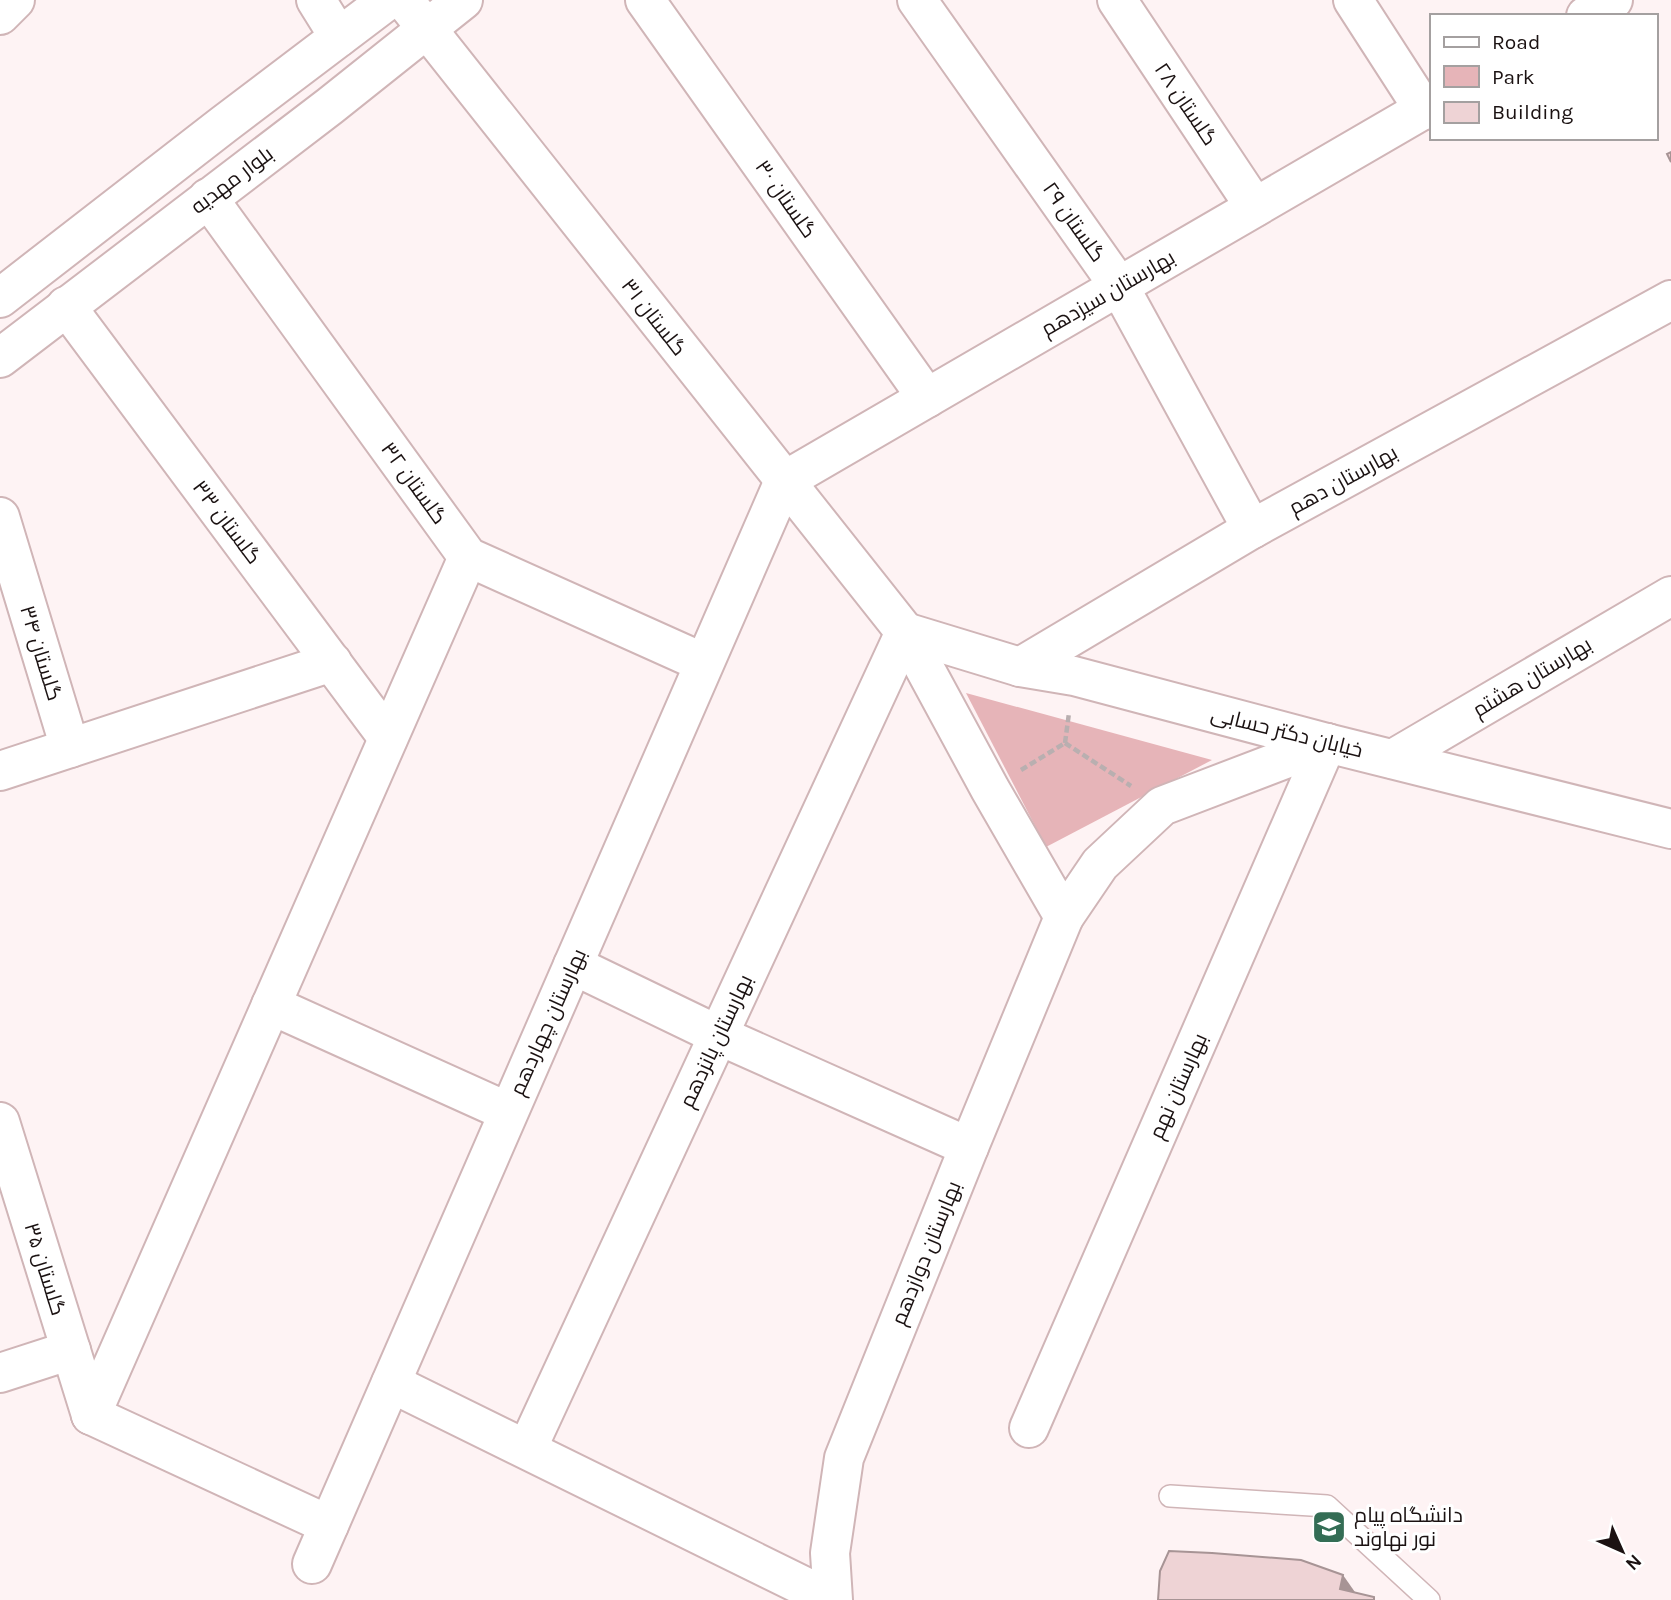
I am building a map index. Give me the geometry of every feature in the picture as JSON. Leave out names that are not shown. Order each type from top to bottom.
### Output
[{"type":"street","points":[[316,0],[339,37]]},
{"type":"street","points":[[0,298],[388,0]]},
{"type":"street","name":"بلوار مهدیه","points":[[0,358],[208,198],[415,15],[463,0]]},
{"type":"street","name":"گلستان ۳۰","points":[[645,0],[927,398]]},
{"type":"street","name":"گلستان ۲۹","points":[[917,0],[1119,286],[1252,529]]},
{"type":"street","name":"گلستان ۲۸","points":[[1117,0],[1255,207]]},
{"type":"street","points":[[1353,0],[1427,107]]},
{"type":"street","points":[[1589,14],[1613,0]]},
{"type":"street","name":"گلستان ۳۱","points":[[415,15],[905,632],[990,789],[1064,917]]},
{"type":"street","name":"بهارستان سیزدهم","points":[[784,481],[1427,107]]},
{"type":"street","name":"گلستان ۳۲","points":[[208,198],[468,557],[704,663]]},
{"type":"street","name":"بهارستان دهم","points":[[1020,667],[1252,529],[1671,300]]},
{"type":"street","name":"گلستان ۳۳","points":[[66,306],[388,738]]},
{"type":"street","name":"بهارستان چهاردهم","points":[[312,1564],[784,481]]},
{"type":"street","name":"گلستان ۳۴","points":[[0,517],[69,748]]},
{"type":"street","points":[[329,1525],[91,1415],[468,557]]},
{"type":"street","name":"بهارستان هشتم","points":[[1394,759],[1671,596]]},
{"type":"street","name":"خیابان دکتر حسابی","points":[[905,632],[1020,667],[1074,676],[1671,829]]},
{"type":"street","name":"بهارستان پانزدهم","points":[[527,1449],[905,632]]},
{"type":"street","points":[[0,771],[332,662]]},
{"type":"street","points":[[1162,806],[1327,743]]},
{"type":"street","name":"بهارستان نهم","points":[[1029,1428],[1327,743]]},
{"type":"street","name":"بهارستان دوازدهم","points":[[832,1600],[830,1553],[844,1458],[1064,917],[1100,863],[1162,806]]},
{"type":"street","points":[[573,965],[718,1035],[969,1147]]},
{"type":"street","points":[[271,1005],[508,1112]]},
{"type":"street","name":"گلستان ۳۵","points":[[0,1122],[15,1225],[71,1350],[91,1415]]},
{"type":"street","points":[[0,1373],[71,1350]]},
{"type":"street","points":[[391,1383],[527,1449],[790,1590],[832,1600]]},
{"type":"lane","points":[[1170,1496],[1327,1506],[1429,1600]]},
{"type":"path","points":[[990,789],[1065,743],[1162,806]]},
{"type":"green space","points":[[966,693],[1212,760],[1046,847]]},
{"type":"building","points":[[1169,1551],[1301,1560],[1343,1575],[1340,1589],[1374,1597],[1374,1600],[1158,1600],[1160,1571]]},
{"type":"place","name":"دانشگاه پیام نور نهاوند","points":[[1329,1527]]}]
